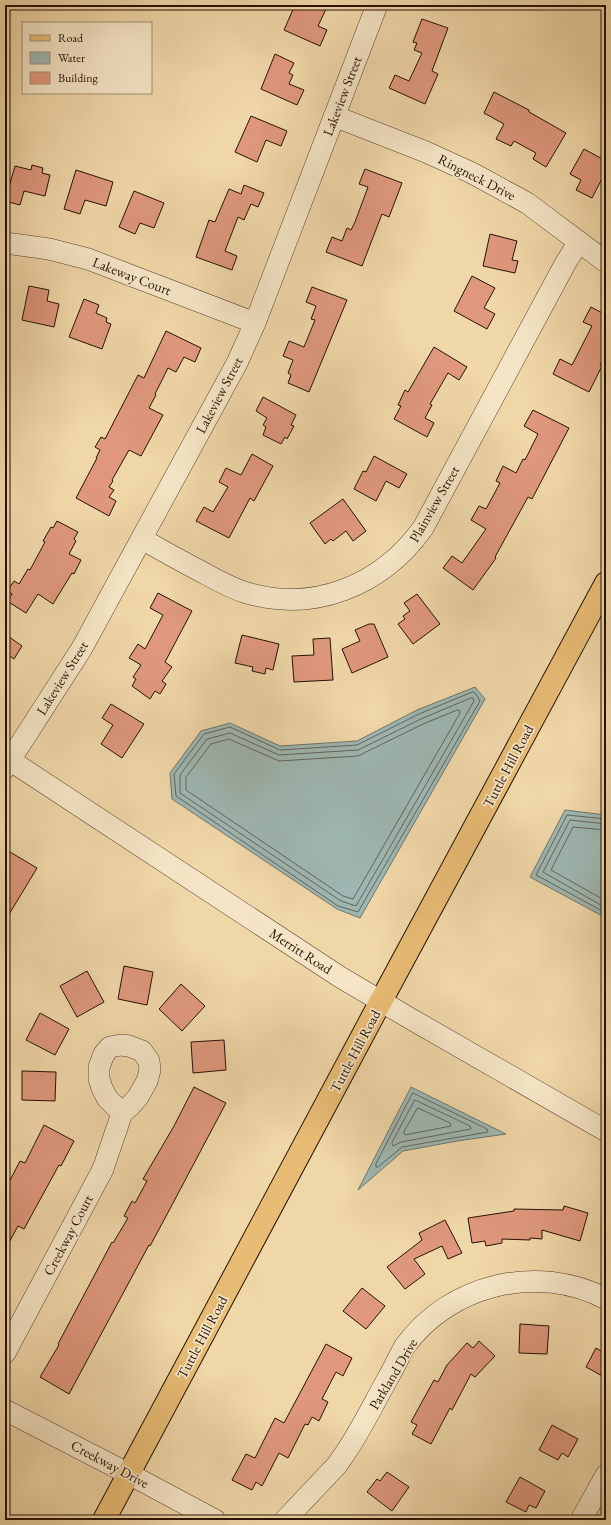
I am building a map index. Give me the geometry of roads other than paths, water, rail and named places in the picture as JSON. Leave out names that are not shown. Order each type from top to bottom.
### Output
[{"type":"main road","name":"Tuttle Hill Road","points":[[104,1520],[606,583]]},
{"type":"street","name":"Lakeview Street","points":[[7,762],[82,648],[237,363],[255,323],[378,5]]},
{"type":"street","name":"Ringneck Drive","points":[[334,116],[426,152],[472,173],[527,203],[578,243],[606,262]]},
{"type":"street","name":"Plainview Street","points":[[142,539],[229,586],[245,593],[266,597],[289,599],[319,597],[350,588],[380,571],[396,559],[411,544],[423,528],[565,264],[578,243]]},
{"type":"street","name":"Lakeway Court","points":[[5,244],[49,249],[88,259],[255,323]]},
{"type":"street","name":"Merritt Road","points":[[7,762],[340,976],[429,1030],[606,1131]]},
{"type":"street","name":"Creekway Court","points":[[5,1353],[103,1169],[122,1113]]},
{"type":"street","name":"Parkland Drive","points":[[285,1520],[337,1465],[346,1452],[405,1347],[434,1316],[460,1300],[486,1288],[502,1284],[522,1282],[554,1282],[584,1290],[606,1299]]},
{"type":"street","name":"Creekway Drive","points":[[5,1410],[215,1520]]},
{"type":"street","points":[[581,1520],[606,1475]]},
{"type":"water","points":[[475,687],[485,699],[360,918],[337,909],[172,799],[170,773],[201,731],[230,723],[280,746],[357,741],[417,710]]},
{"type":"water","points":[[565,810],[606,815],[606,918],[530,877]]},
{"type":"water","points":[[411,1087],[506,1134],[403,1151],[358,1190]]}]
